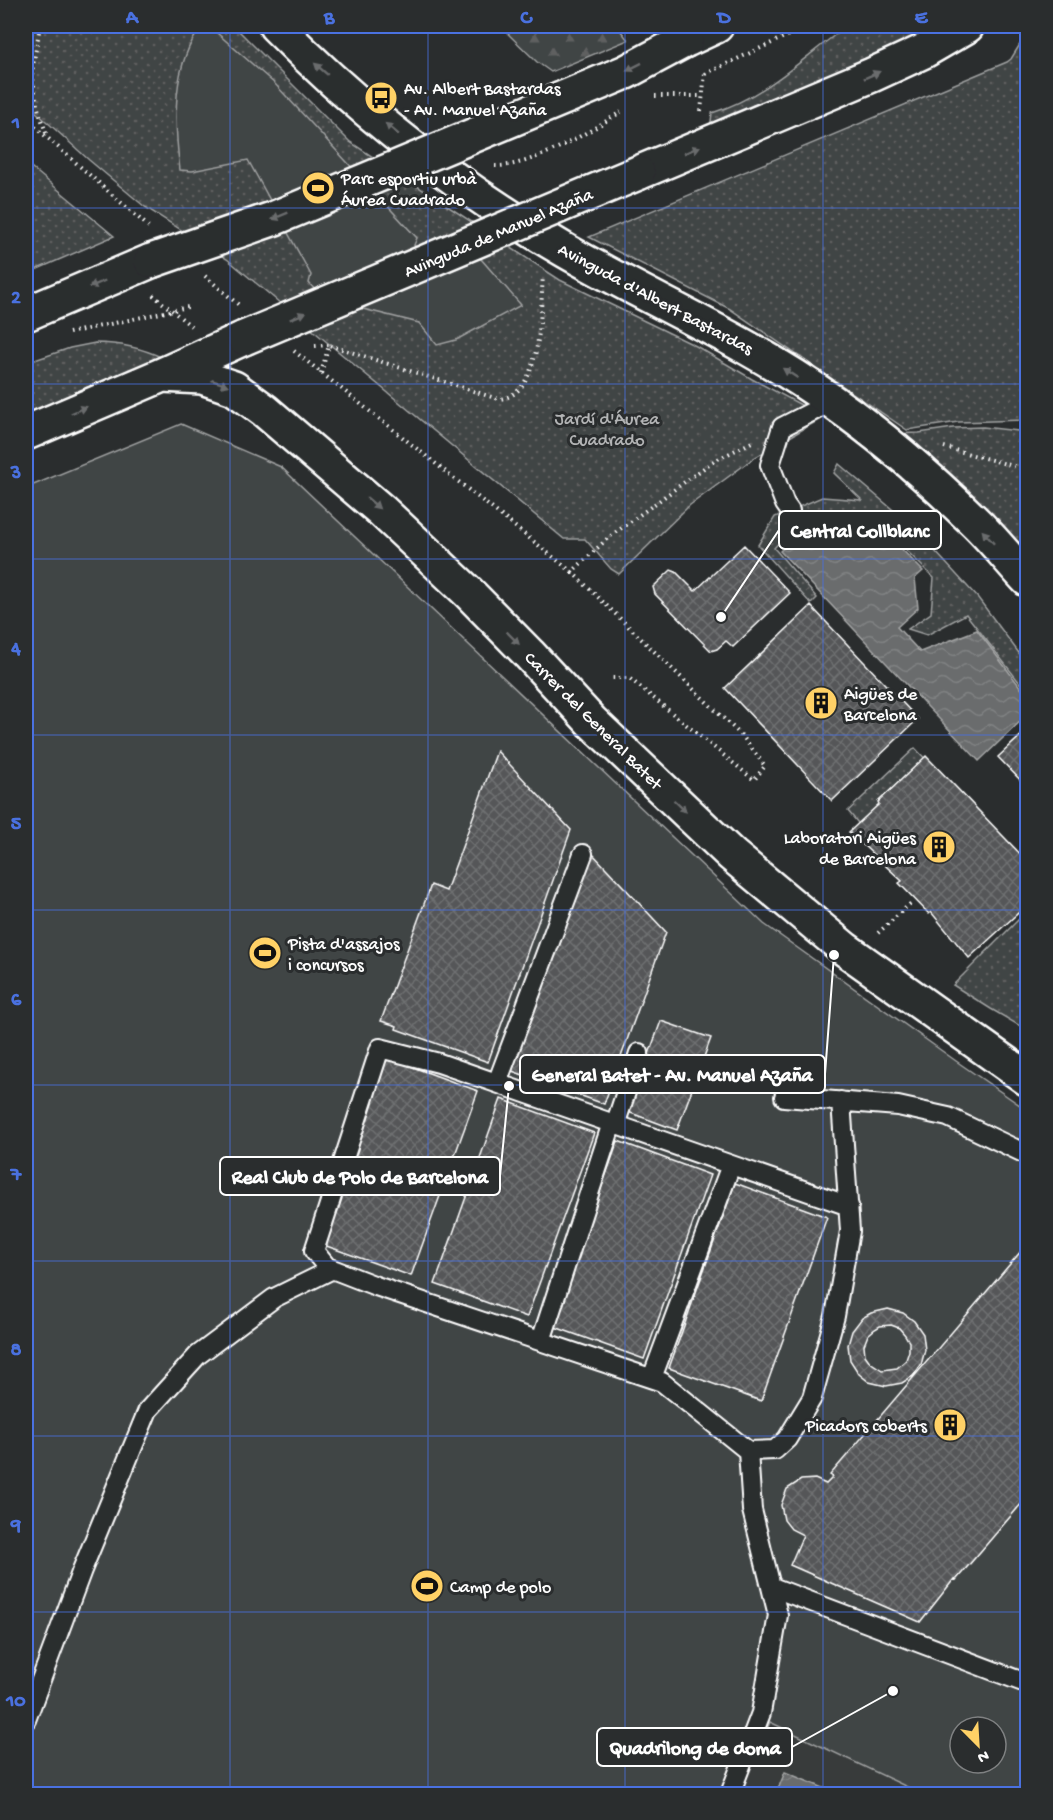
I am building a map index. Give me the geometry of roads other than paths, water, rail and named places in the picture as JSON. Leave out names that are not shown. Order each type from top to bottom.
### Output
[{"type":"street","name":"Avinguda d'Albert Bastardas","points":[[276,26],[303,53],[436,165],[505,214],[568,252],[769,360],[832,401],[925,475],[975,522],[1028,580]]},
{"type":"street","points":[[26,314],[152,246],[275,218],[626,72],[696,52],[716,26]]},
{"type":"street","name":"Avinguda de Manuel Azaña","points":[[26,433],[162,375],[246,326],[638,173],[872,75],[924,51],[967,26]]},
{"type":"street","name":"Carrer del General Batet","points":[[162,375],[202,377],[234,388],[264,410],[382,511],[468,592],[591,722],[732,855],[845,949],[1022,1072]]},
{"type":"lane","points":[[790,511],[770,465],[782,427],[832,401]]},
{"type":"lane","points":[[497,1083],[583,854]]},
{"type":"lane","points":[[841,1101],[849,1206],[850,1231],[835,1316],[812,1398],[788,1439],[775,1450],[748,1451],[662,1382],[376,1286],[327,1267],[314,1251],[380,1048],[439,1063],[849,1206]]},
{"type":"lane","points":[[542,1341],[613,1124],[639,1053]]},
{"type":"lane","points":[[784,1097],[898,1106],[948,1117],[1028,1155]]},
{"type":"lane","points":[[652,1378],[731,1165]]},
{"type":"lane","points":[[26,1720],[82,1570],[148,1410],[198,1355],[274,1299],[333,1269]]},
{"type":"lane","points":[[730,1794],[760,1713],[778,1615],[752,1510],[748,1451]]},
{"type":"lane","points":[[772,1587],[1023,1682]]},
{"type":"water","points":[[837,519],[865,523],[886,534],[923,571],[915,578],[918,608],[897,627],[920,652],[977,630],[1027,696],[1027,715],[979,761],[780,551],[806,530]]},
{"type":"water","points":[[785,1772],[838,1794],[776,1794]]},
{"type":"place","name":"Av. Albert Bastardas - Av. Manuel Azaña","points":[[381,98]]},
{"type":"place","name":"Parc esportiu urbà Áurea Cuadrado","points":[[318,188]]},
{"type":"place","name":"Central Collblanc","points":[[721,617]]},
{"type":"place","name":"Aigües de Barcelona","points":[[821,703]]},
{"type":"place","name":"Laboratori Aigües de Barcelona","points":[[939,847]]},
{"type":"place","name":"Pista d'assajos i concursos","points":[[265,953]]},
{"type":"place","name":"General Batet - Av. Manuel Azaña","points":[[834,955]]},
{"type":"place","name":"Real Club de Polo de Barcelona","points":[[509,1086]]},
{"type":"place","name":"Picadors coberts","points":[[950,1425]]},
{"type":"place","name":"Camp de polo","points":[[427,1586]]},
{"type":"place","name":"Quadrilong de doma","points":[[893,1691]]},
{"type":"park label","name":"Jardí d'Áurea Cuadrado","points":[[607,428]]}]
